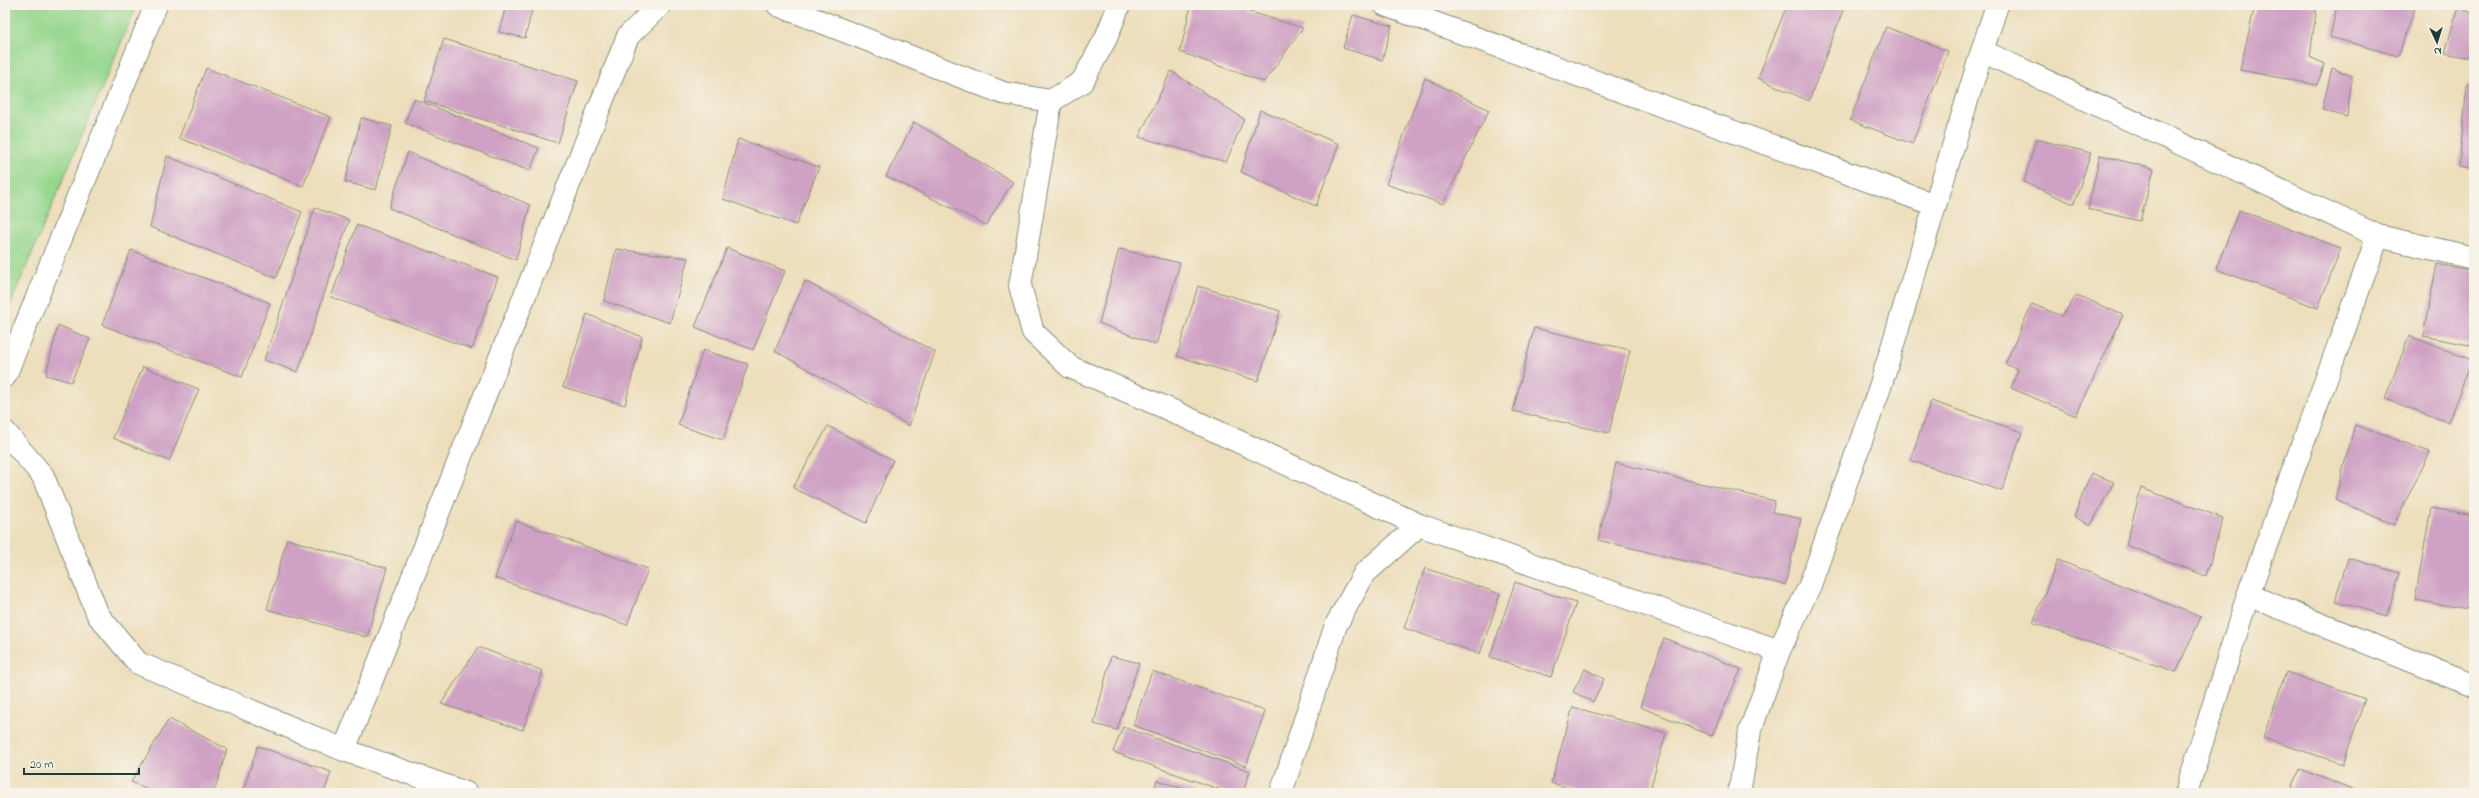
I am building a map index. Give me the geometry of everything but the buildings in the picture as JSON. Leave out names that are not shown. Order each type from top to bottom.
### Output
[{"type":"street","points":[[5,376],[156,5]]},
{"type":"street","points":[[344,750],[628,36],[660,5]]},
{"type":"street","points":[[778,5],[1003,93],[1051,101],[1082,82],[1106,38],[1119,5]]},
{"type":"street","points":[[1384,5],[1935,205]]},
{"type":"street","points":[[1739,793],[1750,731],[1779,650],[1810,585],[1880,387],[1982,51],[1998,5]]},
{"type":"street","points":[[1982,51],[2378,236],[2474,258]]},
{"type":"street","points":[[1051,101],[1020,286],[1033,332],[1070,367],[1173,411],[1419,525],[1779,650]]},
{"type":"street","points":[[2186,793],[2248,595],[2378,236]]},
{"type":"street","points":[[5,432],[43,476],[98,615],[138,663],[344,750],[466,793]]},
{"type":"street","points":[[1281,793],[1336,626],[1364,574],[1419,525]]},
{"type":"street","points":[[2248,595],[2474,686]]},
{"type":"green space","points":[[5,5],[137,5],[5,317]]}]
